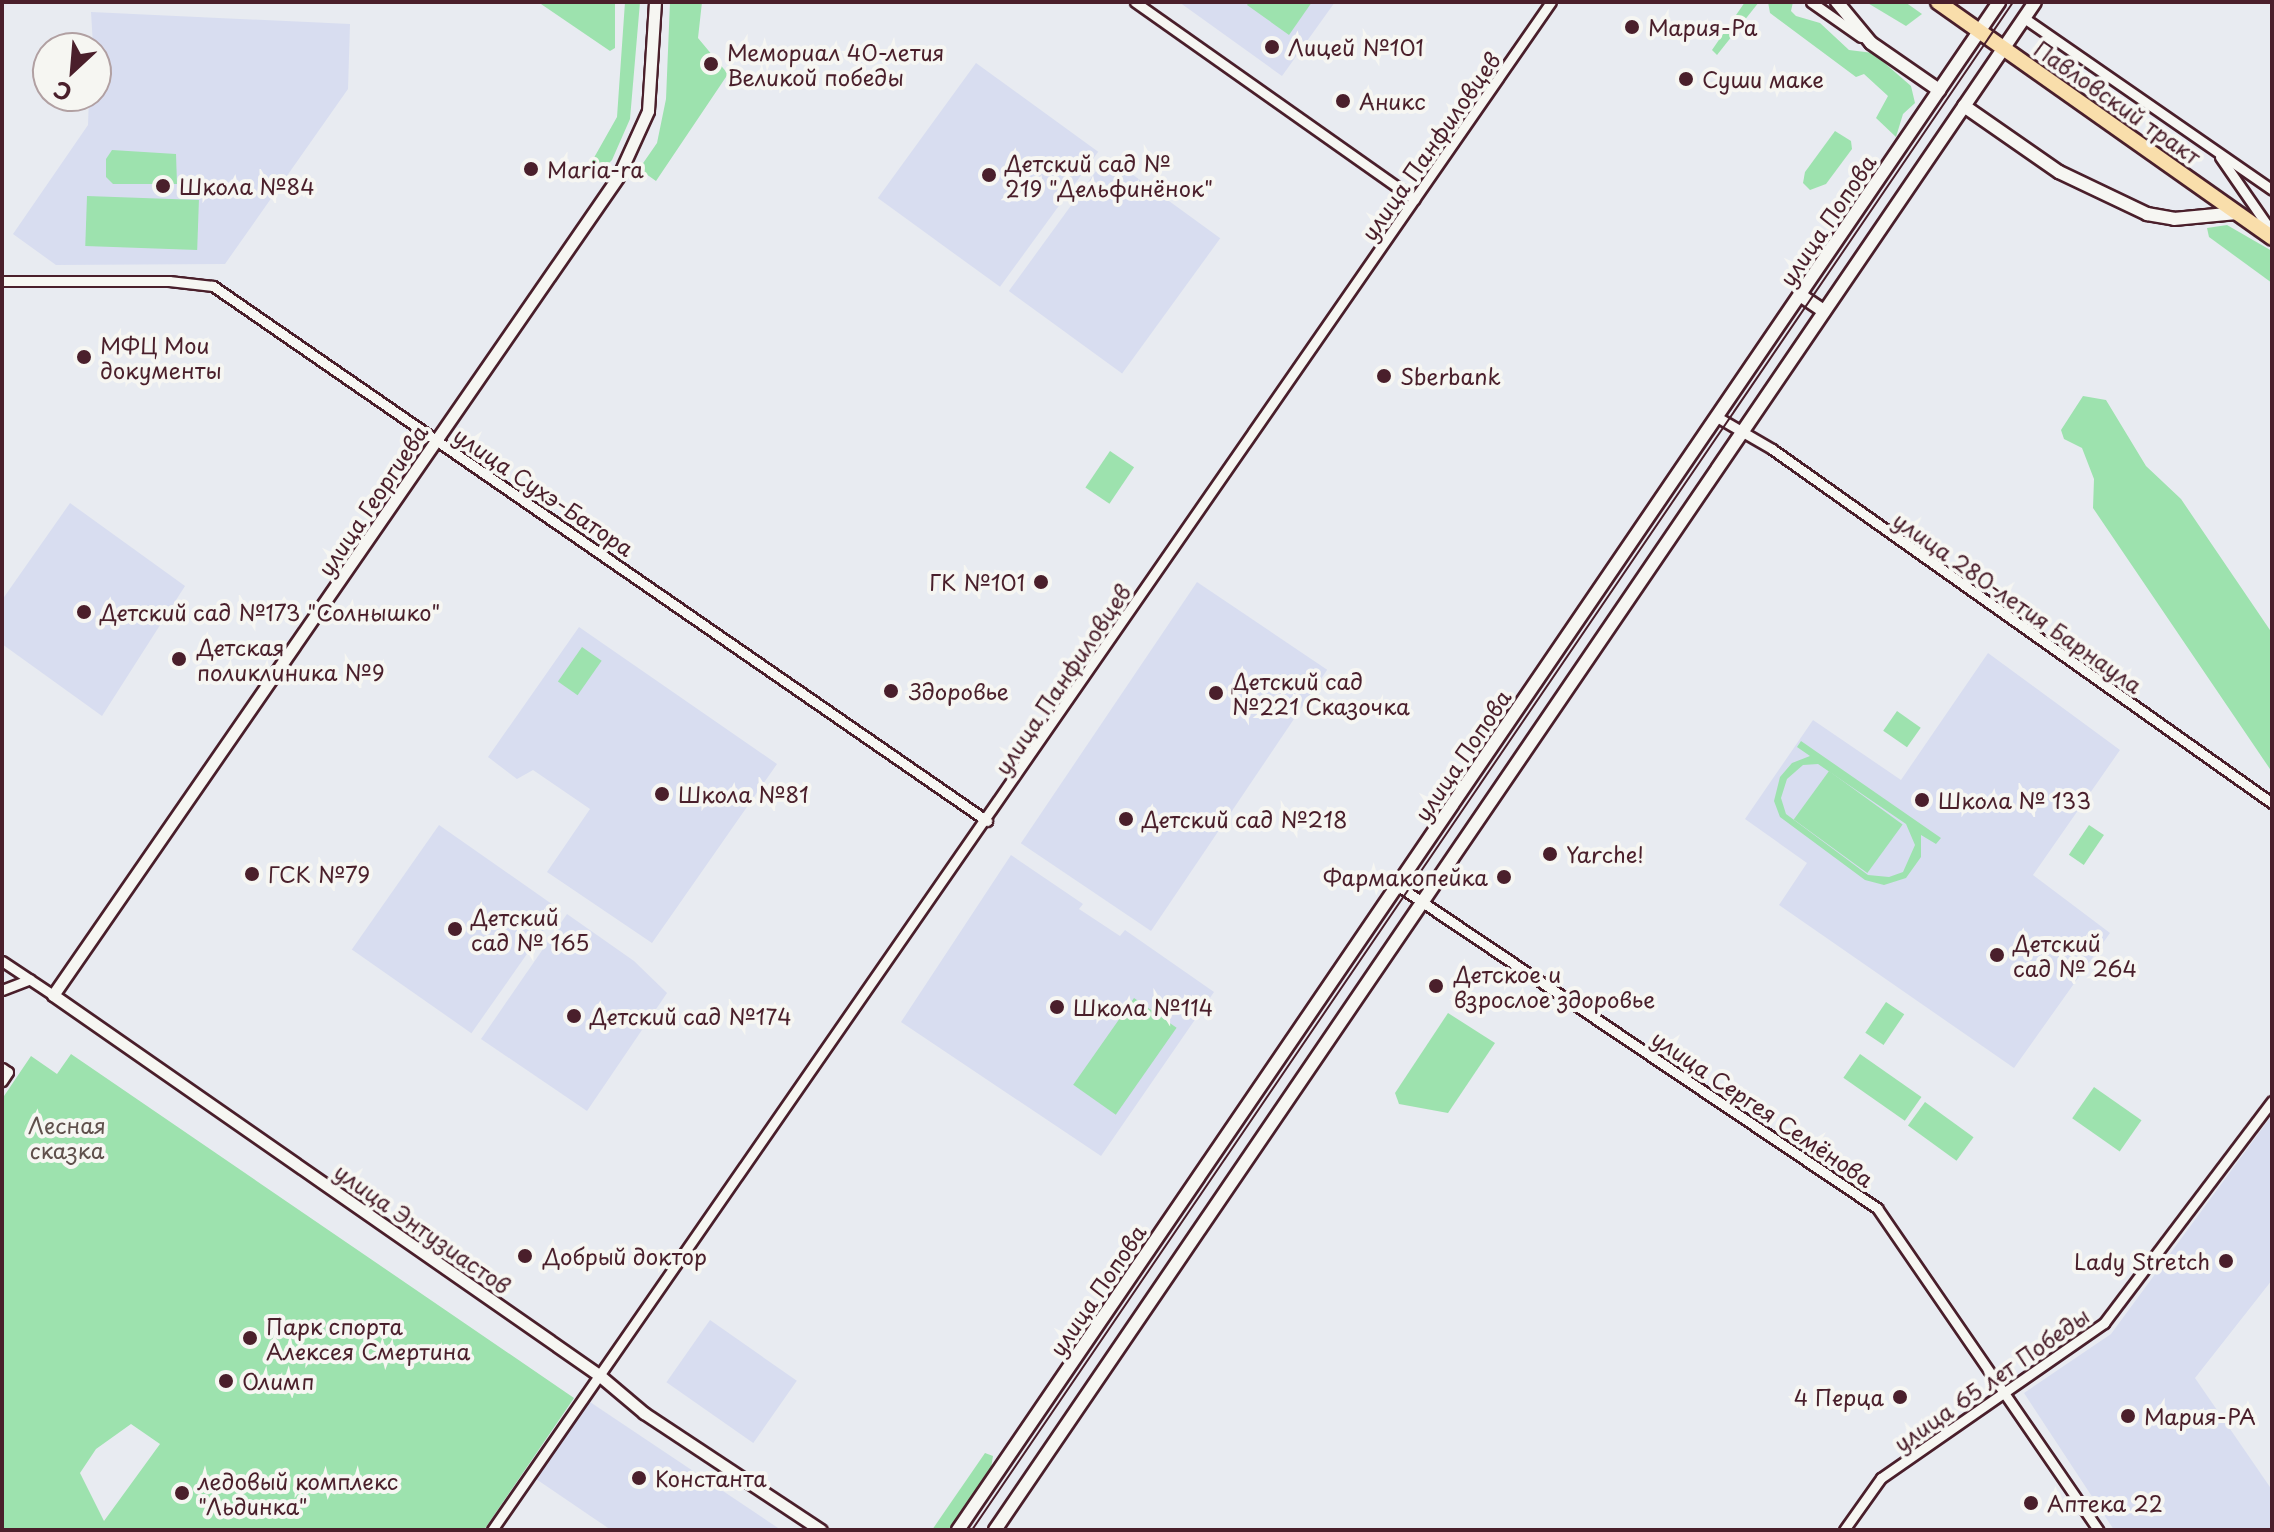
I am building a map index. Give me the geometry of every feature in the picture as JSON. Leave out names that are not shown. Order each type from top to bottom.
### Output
[{"type":"main road","points":[[1837,2],[1871,43],[1939,90]]},
{"type":"main road","name":"Павловский тракт","points":[[1938,2],[2272,235]]},
{"type":"main road","name":"улица Попова","points":[[958,1530],[1999,2]]},
{"type":"main road","points":[[995,1530],[2035,2]]},
{"type":"main road","points":[[1964,106],[2059,172],[2147,214],[2174,219],[2237,213]]},
{"type":"main road","points":[[1800,295],[1824,311]]},
{"type":"street","name":"улица Георгиева","points":[[53,995],[437,440],[640,139],[652,82],[655,2]]},
{"type":"street","points":[[1135,2],[1414,199]]},
{"type":"street","name":"улица Панфиловцев","points":[[492,1530],[987,821],[1551,2]]},
{"type":"street","points":[[1811,2],[1871,43]]},
{"type":"street","points":[[2024,18],[2272,190]]},
{"type":"street","points":[[2216,151],[2272,235]]},
{"type":"street","name":"улица Сухэ-Батора","points":[[2,281],[169,281],[213,286],[987,821]]},
{"type":"street","name":"улица 280-летия Барнаула","points":[[1717,417],[1744,430],[2272,803]]},
{"type":"street","name":"улица Сергея Семёнова","points":[[1397,885],[1877,1208],[2007,1392],[2098,1530]]},
{"type":"street","name":"улица Энтузиастов","points":[[2,961],[599,1375],[644,1413],[821,1530]]},
{"type":"street","points":[[2,990],[30,979]]},
{"type":"street","points":[[2,1068],[8,1072],[2,1081]]},
{"type":"street","name":"улица 65 лет Победы","points":[[1844,1530],[1881,1478],[2104,1323],[2272,1101]]},
{"type":"shaded area","name":"Лицей №101","points":[[1179,2],[1335,2],[1282,76]]},
{"type":"shaded area","name":"Школа №84","points":[[91,12],[350,24],[348,89],[225,264],[56,265],[13,234],[88,125],[88,112],[112,112],[112,32],[92,32]]},
{"type":"shaded area","name":"Детский сад № 219 \"Дельфинёнок\"","points":[[976,63],[1098,152],[1000,287],[878,198]]},
{"type":"shaded area","points":[[1107,156],[1220,238],[1122,373],[1009,291]]},
{"type":"shaded area","name":"Детский сад №173 \"Солнышко\"","points":[[70,503],[185,586],[102,716],[2,644],[2,600]]},
{"type":"shaded area","points":[[1197,582],[1327,670],[1151,931],[1021,843]]},
{"type":"shaded area","name":"Школа №81","points":[[579,627],[777,764],[652,943],[547,872],[590,809],[533,770],[517,779],[488,757]]},
{"type":"shaded area","name":"Школа № 133","points":[[1988,653],[2120,750],[2033,875],[2110,933],[2014,1068],[1779,905],[1807,863],[1745,819],[1813,720],[1901,780]]},
{"type":"shaded area","name":"Детский сад № 165","points":[[439,825],[559,909],[471,1033],[352,950]]},
{"type":"shaded area","name":"Школа №114","points":[[1011,855],[1083,904],[1079,909],[1120,936],[1125,930],[1214,992],[1101,1156],[901,1022]]},
{"type":"shaded area","name":"Детский сад №174","points":[[567,914],[634,961],[667,993],[587,1111],[481,1039]]},
{"type":"shaded area","points":[[2272,1115],[2272,1280],[2195,1378],[2272,1490],[2272,1530],[2114,1530],[2024,1393],[2111,1334]]},
{"type":"shaded area","points":[[710,1320],[797,1381],[753,1443],[666,1382]]},
{"type":"shaded area","points":[[590,1402],[781,1530],[611,1530],[536,1479]]},
{"type":"green space","points":[[538,2],[615,2],[615,48],[610,51]]},
{"type":"green space","points":[[625,2],[640,2],[630,119],[612,160],[597,175],[591,163],[617,117]]},
{"type":"green space","points":[[670,2],[702,2],[698,38],[728,74],[656,181],[639,169],[657,143],[666,99]]},
{"type":"green space","points":[[1249,2],[1312,2],[1289,35],[1247,5]]},
{"type":"green space","points":[[1745,2],[1759,2],[1717,55],[1712,50]]},
{"type":"green space","points":[[1768,2],[1793,2],[1791,11],[1796,16],[1820,23],[1849,50],[1873,53],[1911,86],[1915,103],[1903,114],[1896,137],[1876,118],[1888,96],[1864,74],[1856,77],[1770,13]]},
{"type":"green space","points":[[1866,2],[1905,2],[1922,14],[1906,26]]},
{"type":"green space","points":[[1835,131],[1851,141],[1852,149],[1826,184],[1810,190],[1803,183],[1805,172]]},
{"type":"green space","points":[[112,150],[176,154],[177,184],[113,184],[106,177],[106,159]]},
{"type":"green space","points":[[87,196],[199,200],[197,250],[85,246]]},
{"type":"green space","points":[[2227,225],[2272,251],[2272,283],[2209,237],[2207,228]]},
{"type":"green space","points":[[2083,396],[2106,400],[2146,466],[2181,499],[2272,633],[2272,772],[2093,508],[2094,479],[2082,448],[2064,439],[2061,430]]},
{"type":"green space","points":[[1110,451],[1134,467],[1109,504],[1085,487]]},
{"type":"green space","points":[[582,647],[602,661],[578,695],[558,681]]},
{"type":"green space","points":[[1897,711],[1921,728],[1907,747],[1883,731]]},
{"type":"green space","points":[[1801,741],[1941,838],[1936,844],[1921,835],[1921,857],[1906,878],[1884,885],[1865,880],[1780,817],[1774,801],[1780,777],[1792,763],[1810,756],[1797,747]],"holes":[[[1818,764],[1906,824],[1915,845],[1903,872],[1889,877],[1868,875],[1786,814],[1781,798],[1787,779],[1803,765]]]},
{"type":"green space","points":[[1829,771],[1903,824],[1867,873],[1794,820]]},
{"type":"green space","points":[[2089,825],[2104,835],[2084,865],[2069,855]]},
{"type":"green space","points":[[1134,998],[1177,1028],[1116,1115],[1073,1085]]},
{"type":"green space","points":[[1886,1002],[1904,1014],[1884,1045],[1865,1033]]},
{"type":"green space","points":[[1448,1013],[1495,1043],[1448,1113],[1399,1104],[1395,1093]]},
{"type":"green space","name":"Парк спорта Алексея Смертина","points":[[71,1054],[574,1398],[484,1530],[2,1530],[2,1099],[31,1056],[57,1074]],"holes":[[[131,1424],[160,1444],[104,1521],[80,1473],[96,1449]]]},
{"type":"green space","points":[[1860,1054],[1921,1097],[1905,1121],[1843,1078]]},
{"type":"green space","points":[[2094,1087],[2142,1120],[2120,1151],[2072,1118]]},
{"type":"green space","points":[[1925,1102],[1974,1137],[1956,1161],[1908,1125]]},
{"type":"green space","points":[[985,1453],[993,1456],[991,1468],[949,1530],[932,1530]]},
{"type":"tram line","points":[[972,1530],[2013,2]]},
{"type":"place","name":"Мария-Ра","points":[[1632,27]]},
{"type":"place","name":"Лицей №101","points":[[1272,47]]},
{"type":"place","name":"Мемориал 40-летия Великой победы","points":[[711,64]]},
{"type":"place","name":"Суши маке","points":[[1686,79]]},
{"type":"place","name":"Аникс","points":[[1343,101]]},
{"type":"place","name":"Maria-ra","points":[[531,169]]},
{"type":"place","name":"Детский сад № 219 \"Дельфинёнок\"","points":[[989,175]]},
{"type":"place","name":"Школа №84","points":[[163,186]]},
{"type":"place","name":"МФЦ Мои документы","points":[[84,357]]},
{"type":"place","name":"Sberbank","points":[[1384,376]]},
{"type":"place","name":"ГК №101","points":[[1041,582]]},
{"type":"place","name":"Детский сад №173 \"Солнышко\"","points":[[84,612]]},
{"type":"place","name":"Детская поликлиника №9","points":[[179,659]]},
{"type":"place","name":"Здоровье","points":[[891,691]]},
{"type":"place","name":"Детский сад №221 Сказочка","points":[[1216,693]]},
{"type":"place","name":"Школа №81","points":[[662,794]]},
{"type":"place","name":"Школа № 133","points":[[1922,800]]},
{"type":"place","name":"Детский сад №218","points":[[1126,819]]},
{"type":"place","name":"Yarche!","points":[[1550,854]]},
{"type":"place","name":"ГСК №79","points":[[252,874]]},
{"type":"place","name":"Фармакопейка","points":[[1504,877]]},
{"type":"place","name":"Детский сад № 165","points":[[455,929]]},
{"type":"place","name":"Детский сад № 264","points":[[1997,955]]},
{"type":"place","name":"Детское и взрослое здоровье","points":[[1436,986]]},
{"type":"place","name":"Школа №114","points":[[1057,1007]]},
{"type":"place","name":"Детский сад №174","points":[[574,1016]]},
{"type":"place","name":"Добрый доктор","points":[[525,1256]]},
{"type":"place","name":"Lady Stretch","points":[[2226,1261]]},
{"type":"place","name":"Парк спорта Алексея Смертина","points":[[250,1338]]},
{"type":"place","name":"Олимп","points":[[226,1381]]},
{"type":"place","name":"4 Перца","points":[[1900,1397]]},
{"type":"place","name":"Мария-РА","points":[[2128,1416]]},
{"type":"place","name":"Константа","points":[[639,1478]]},
{"type":"place","name":"ледовый комплекс \"Льдинка\"","points":[[182,1493]]},
{"type":"place","name":"Аптека 22","points":[[2031,1503]]},
{"type":"park label","name":"Лесная сказка","points":[[67,1136]]}]
